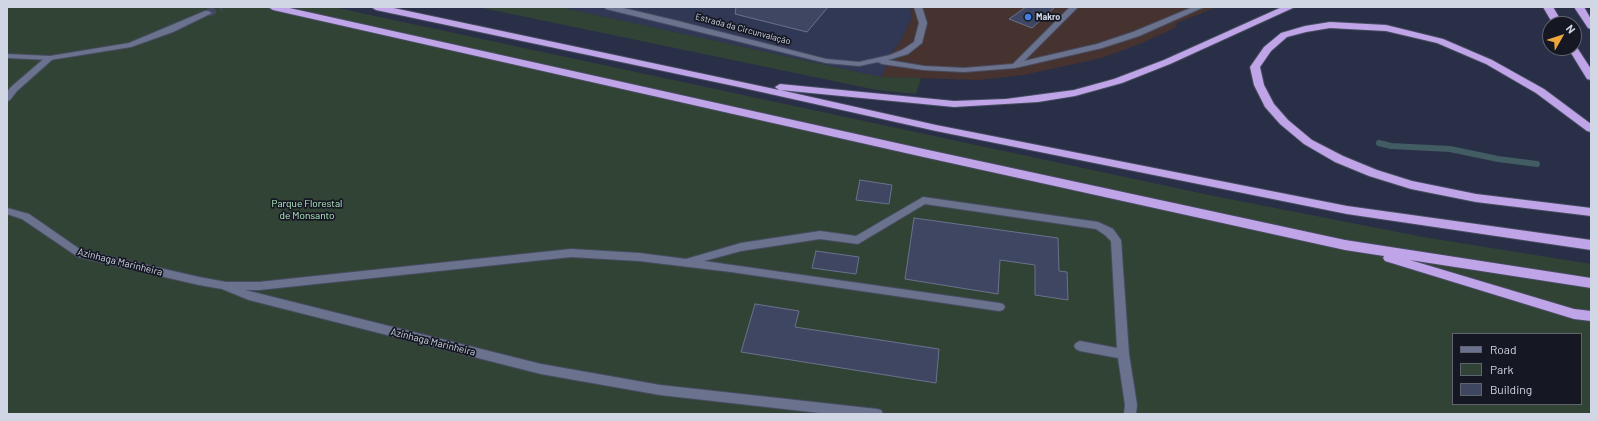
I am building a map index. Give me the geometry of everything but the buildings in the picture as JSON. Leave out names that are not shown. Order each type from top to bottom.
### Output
[{"type":"highway","points":[[273,7],[1345,245],[1591,283]]},
{"type":"highway","points":[[376,7],[739,84],[936,128],[1347,210],[1591,245]]},
{"type":"highway","points":[[739,84],[841,92],[954,104],[1038,99],[1075,93],[1118,81],[1167,62],[1290,7]]},
{"type":"highway","points":[[1548,7],[1553,16]]},
{"type":"highway","points":[[1579,7],[1591,26]]},
{"type":"highway","points":[[1591,129],[1540,91],[1489,62],[1440,41],[1386,28],[1330,25],[1304,29],[1284,35],[1267,49],[1255,67],[1259,85],[1269,105],[1284,122],[1308,142],[1339,159],[1373,173],[1411,185],[1476,198],[1591,212]]},
{"type":"highway","points":[[1578,56],[1591,77]]},
{"type":"highway","points":[[1345,245],[1574,314],[1591,316]]},
{"type":"street","name":"Estrada da Circunvalação","points":[[609,7],[826,61],[859,64],[876,61]]},
{"type":"street","points":[[876,61],[905,52],[918,43],[923,23],[918,7]]},
{"type":"street","points":[[1015,66],[1074,7]]},
{"type":"street","points":[[876,61],[924,68],[964,70],[1015,66],[1099,46],[1136,34],[1200,7]]},
{"type":"street","points":[[7,56],[50,58],[131,45],[208,13]]},
{"type":"street","points":[[7,98],[14,89],[50,58]]},
{"type":"street","points":[[685,263],[741,247],[820,235],[858,240],[922,200],[1098,226],[1109,232],[1116,240],[1123,354],[1130,398],[1130,414]]},
{"type":"street","name":"Azinhaga Marinheira","points":[[7,211],[25,216],[78,253],[198,281],[224,285],[249,296],[541,369],[660,390],[877,414]]},
{"type":"street","points":[[224,285],[259,286],[496,260],[571,254],[639,257],[998,307]]},
{"type":"street","points":[[1080,346],[1123,354]]},
{"type":"shaded area","points":[[560,7],[910,7],[911,19],[900,42],[893,51],[881,77]]},
{"type":"shaded area","points":[[910,7],[1217,7],[1175,24],[1177,27],[1142,43],[1102,58],[1024,75],[979,80],[881,77],[893,51],[900,42],[911,19]]},
{"type":"green space","name":"Parque Florestal de Monsanto","points":[[7,7],[333,7],[1209,195],[1423,237],[1591,264],[1591,414],[7,414]]},
{"type":"green space","points":[[478,7],[560,7],[881,77],[921,78],[916,94],[877,90]]},
{"type":"waterway","points":[[1379,143],[1391,146],[1450,149],[1498,159],[1537,164]]},
{"type":"tunnel","points":[[208,13],[221,7]]},
{"type":"place","name":"Makro","points":[[1028,17]]}]
